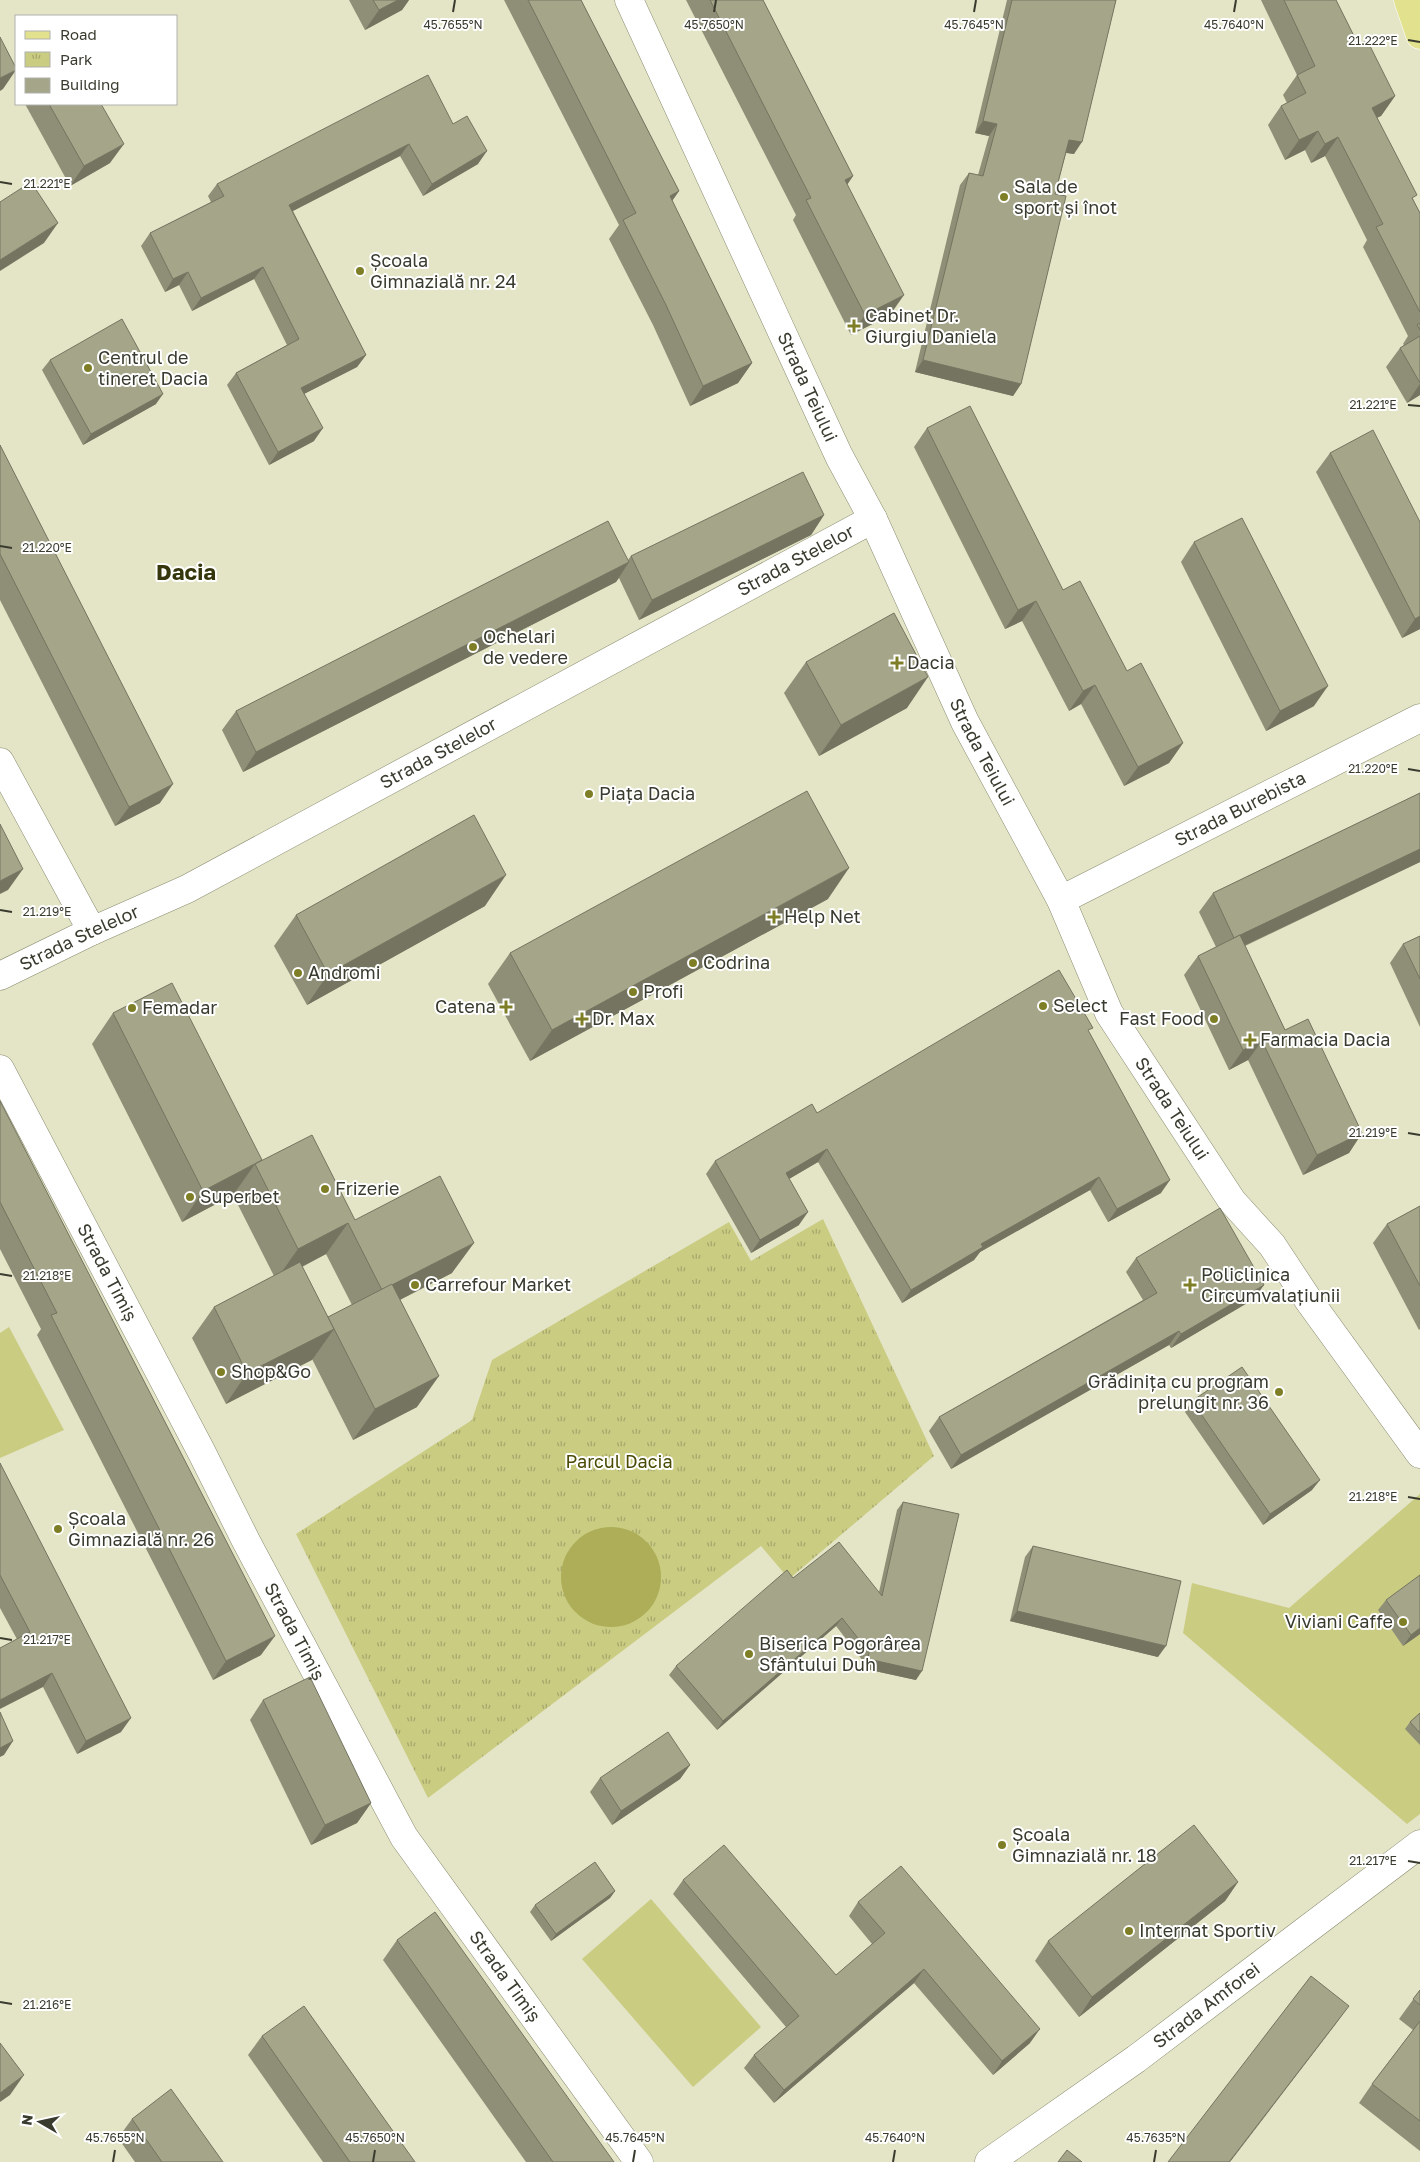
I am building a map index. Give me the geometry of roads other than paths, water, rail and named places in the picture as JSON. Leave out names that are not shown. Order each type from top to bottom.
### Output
[{"type":"main road","points":[[1408,0],[1420,35]]},
{"type":"street","name":"Strada Teiului","points":[[628,0],[839,456],[873,519],[965,722],[1061,900],[1109,1013],[1232,1201],[1272,1245],[1309,1302],[1420,1454]]},
{"type":"street","name":"Strada Stelelor","points":[[0,976],[92,931],[187,889],[873,519]]},
{"type":"street","name":"Strada Burebista","points":[[1061,900],[1420,718]]},
{"type":"street","points":[[0,762],[92,931]]},
{"type":"street","name":"Strada Timiș","points":[[0,1069],[201,1451],[246,1541],[404,1837],[639,2162]]},
{"type":"street","name":"Strada Amforei","points":[[989,2162],[1136,2059],[1420,1844]]},
{"type":"place","name":"Sala de sport și înot","points":[[1004,197]]},
{"type":"place","name":"Școala Gimnazială nr. 24","points":[[360,271]]},
{"type":"place","name":"Cabinet Dr. Giurgiu Daniela","points":[[854,326]]},
{"type":"place","name":"Centrul de tineret Dacia","points":[[88,368]]},
{"type":"place","name":"Ochelari de vedere","points":[[473,647]]},
{"type":"place","name":"Dacia","points":[[897,663]]},
{"type":"place","name":"Piața Dacia","points":[[589,794]]},
{"type":"place","name":"Help Net","points":[[774,917]]},
{"type":"place","name":"Codrina","points":[[693,963]]},
{"type":"place","name":"Andromi","points":[[298,973]]},
{"type":"place","name":"Profi","points":[[633,992]]},
{"type":"place","name":"Select","points":[[1043,1006]]},
{"type":"place","name":"Catena","points":[[506,1007]]},
{"type":"place","name":"Femadar","points":[[132,1008]]},
{"type":"place","name":"Dr. Max","points":[[582,1019]]},
{"type":"place","name":"Fast Food","points":[[1214,1019]]},
{"type":"place","name":"Farmacia Dacia","points":[[1250,1040]]},
{"type":"place","name":"Frizerie","points":[[325,1189]]},
{"type":"place","name":"Superbet","points":[[190,1197]]},
{"type":"place","name":"Carrefour Market","points":[[415,1285]]},
{"type":"place","name":"Policlinica Circumvalațiunii","points":[[1190,1285]]},
{"type":"place","name":"Shop&Go","points":[[221,1372]]},
{"type":"place","name":"Grădinița cu program prelungit nr. 36","points":[[1279,1392]]},
{"type":"place","name":"Școala Gimnazială nr. 26","points":[[58,1529]]},
{"type":"place","name":"Viviani Caffe","points":[[1403,1622]]},
{"type":"place","name":"Biserica Pogorârea Sfântului Duh","points":[[749,1654]]},
{"type":"place","name":"Școala Gimnazială nr. 18","points":[[1002,1845]]},
{"type":"place","name":"Internat Sportiv","points":[[1129,1931]]},
{"type":"district","name":"Dacia","points":[[186,572]]},
{"type":"park label","name":"Parcul Dacia","points":[[619,1462]]}]
